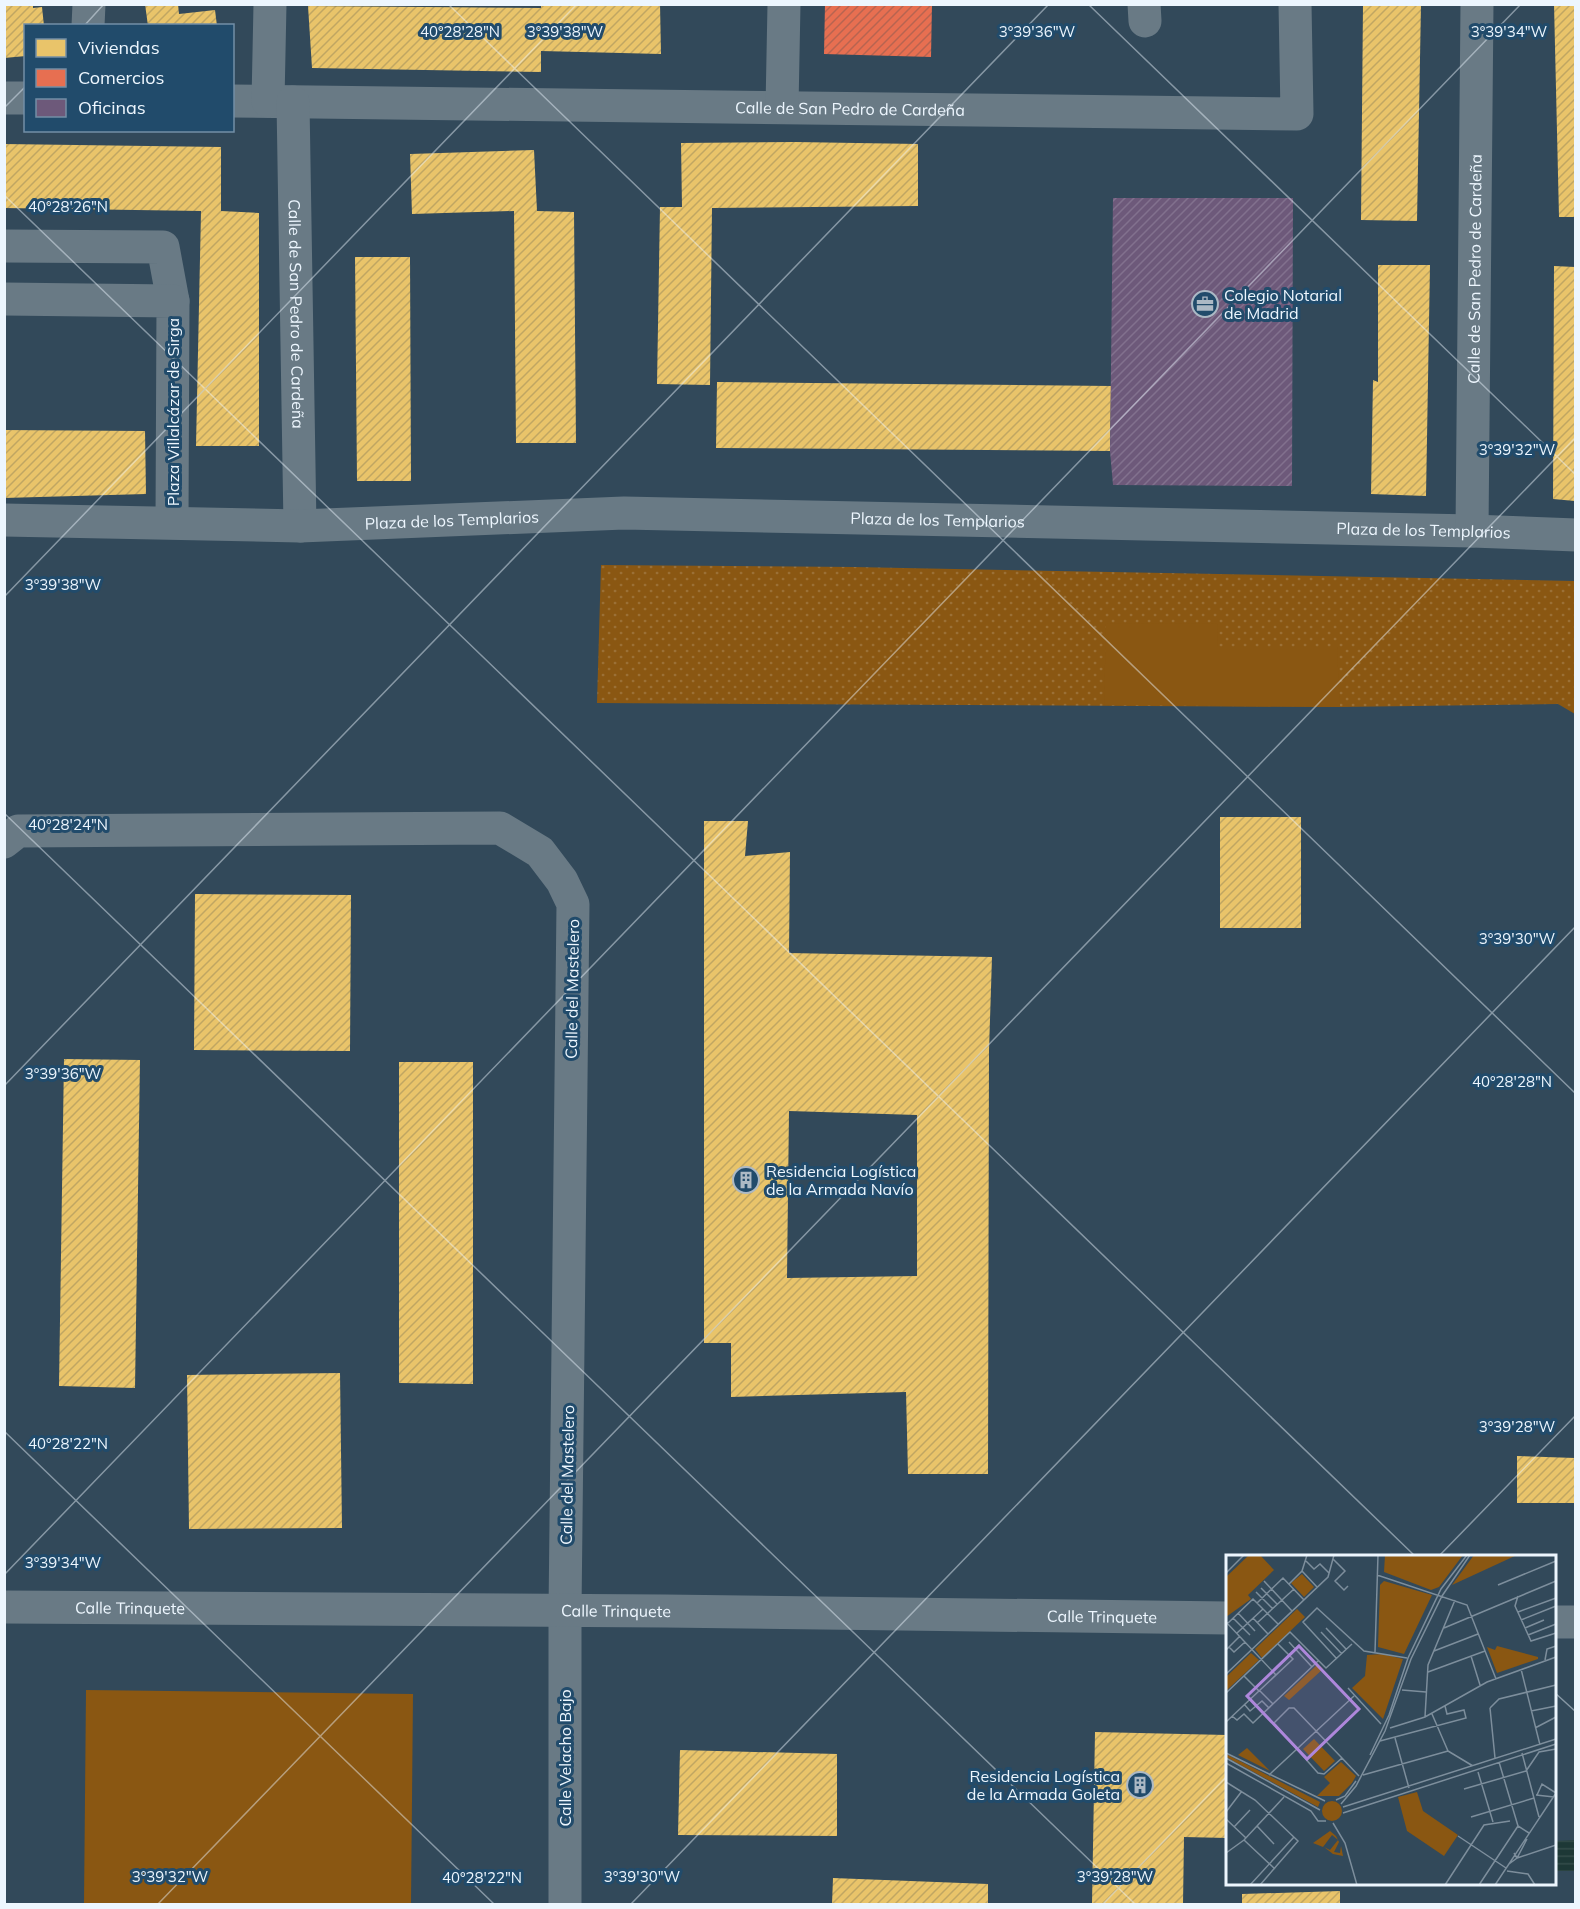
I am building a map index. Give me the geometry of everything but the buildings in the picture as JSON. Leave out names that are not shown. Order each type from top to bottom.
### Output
[{"type":"street","points":[[88,24],[89,4]]},
{"type":"street","points":[[270,4],[280,101]]},
{"type":"street","points":[[782,107],[784,4]]},
{"type":"street","name":"Calle de San Pedro de Cardeña","points":[[234,101],[1297,114],[1295,4]]},
{"type":"street","name":"Calle de San Pedro de Cardeña","points":[[1472,531],[1477,4]]},
{"type":"street","points":[[4,98],[24,98]]},
{"type":"street","name":"Calle de San Pedro de Cardeña","points":[[280,101],[300,526]]},
{"type":"street","name":"Plaza Villalcázar de Sirga","points":[[4,246],[163,247],[173,301],[172,522]]},
{"type":"street","name":"Plaza Villalcázar de Sirga","points":[[4,299],[173,301]]},
{"type":"street","name":"Plaza de los Templarios","points":[[300,526],[624,513],[1472,531],[1575,536]]},
{"type":"street","name":"Plaza Villalcázar de Sirga","points":[[4,520],[300,526]]},
{"type":"street","name":"Calle del Mastelero","points":[[4,842],[18,831],[500,828],[540,852],[562,881],[573,904],[565,1611]]},
{"type":"street","name":"Calle Trinquete","points":[[4,1607],[1226,1618]]},
{"type":"street","name":"Calle Velacho Bajo","points":[[564,1905],[565,1611]]},
{"type":"street","points":[[1556,1622],[1575,1622]]},
{"type":"shaded area","points":[[601,565],[853,567],[1575,581],[1575,714],[1558,704],[1340,707],[597,703]]},
{"type":"shaded area","points":[[1217,623],[1218,647],[1337,647],[1340,707],[1104,705],[1106,624]]},
{"type":"shaded area","points":[[86,1690],[413,1694],[411,1904],[84,1904]]},
{"type":"shaded area","points":[[1575,1840],[1575,1871],[1556,1871],[1556,1841]]},
{"type":"place","name":"Colegio Notarial de Madrid","points":[[1205,304]]},
{"type":"place","name":"Residencia Logística de la Armada Navío","points":[[746,1180]]},
{"type":"place","name":"Residencia Logística de la Armada Goleta","points":[[1140,1785]]}]
